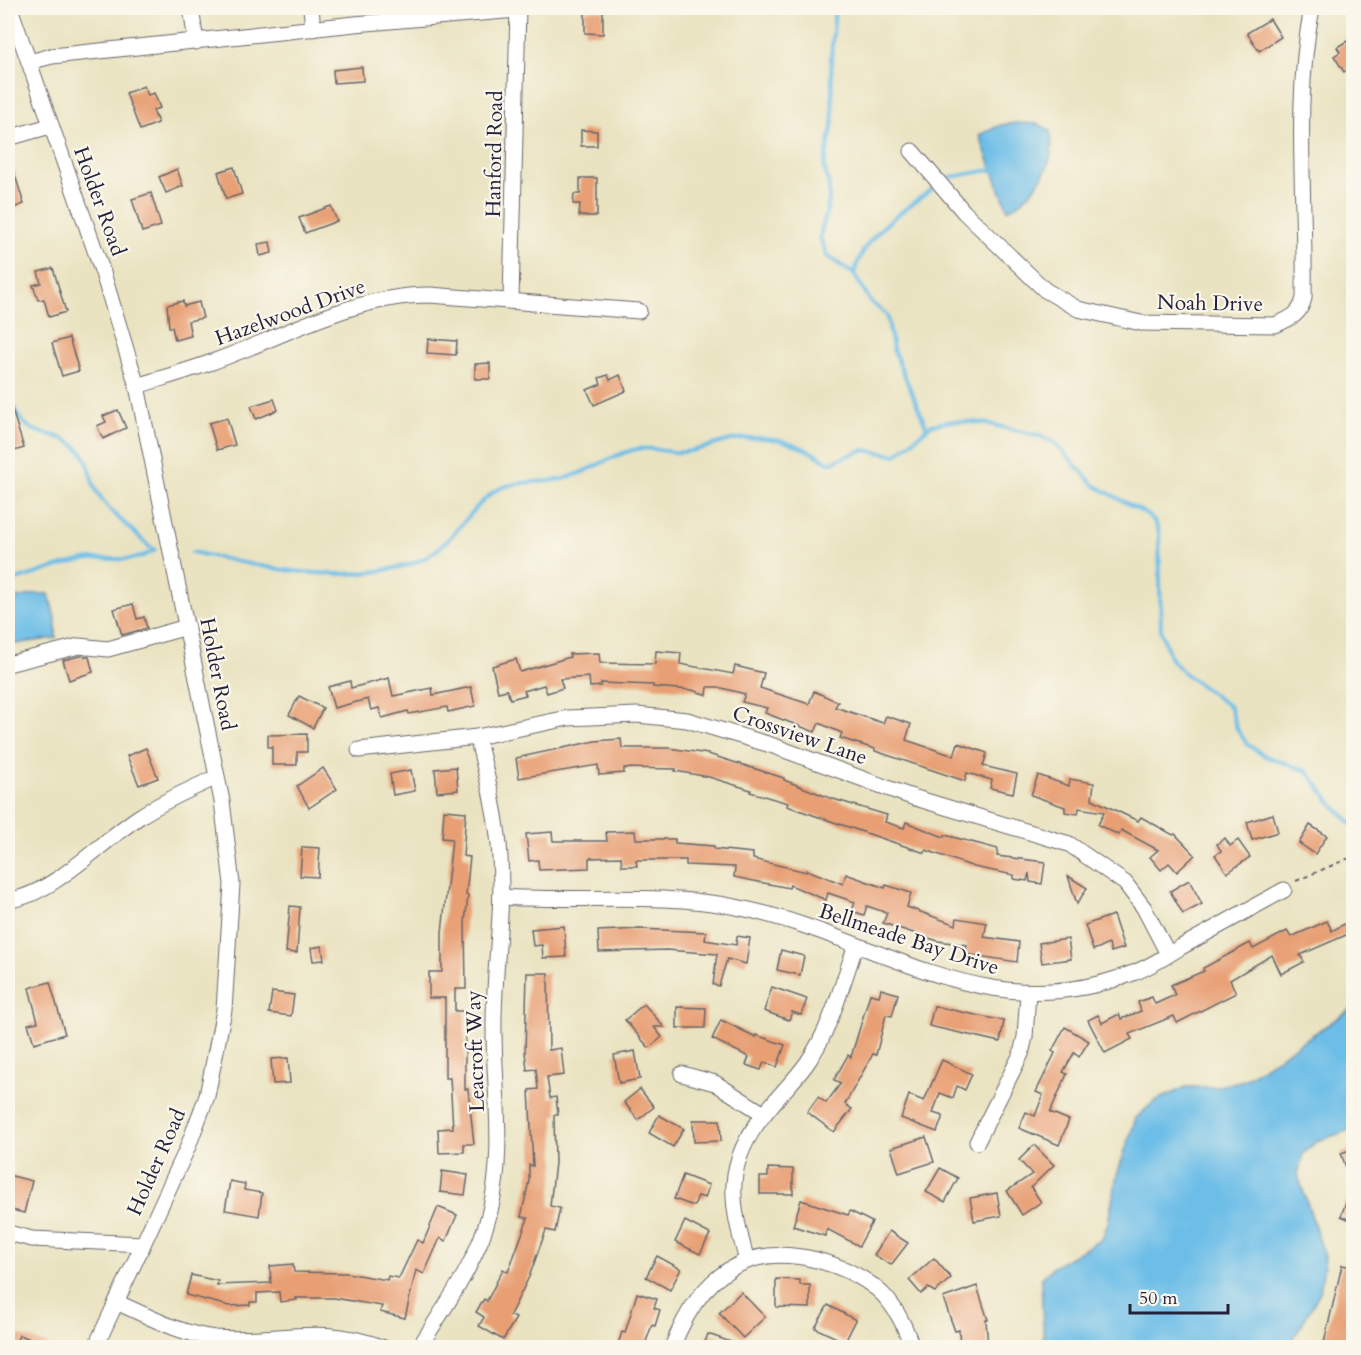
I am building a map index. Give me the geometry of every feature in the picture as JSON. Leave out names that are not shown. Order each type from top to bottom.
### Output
[{"type":"street","name":"Holder Road","points":[[10,8],[103,273],[137,386],[217,777],[228,839],[232,884],[224,1011],[214,1066],[200,1116],[95,1347]]},
{"type":"street","points":[[191,8],[195,42]]},
{"type":"street","points":[[311,8],[313,29]]},
{"type":"street","name":"Noah Drive","points":[[912,151],[964,212],[1045,290],[1078,309],[1141,323],[1275,325],[1293,318],[1301,310],[1304,298],[1302,131],[1308,29],[1312,8]]},
{"type":"street","points":[[29,62],[52,56],[518,9]]},
{"type":"street","name":"Hanford Road","points":[[511,301],[518,9]]},
{"type":"street","points":[[8,138],[50,126]]},
{"type":"street","name":"Hazelwood Drive","points":[[137,386],[212,362],[337,313],[404,296],[430,295],[639,311]]},
{"type":"street","points":[[8,664],[79,646],[108,649],[187,627]]},
{"type":"street","name":"Crossview Lane","points":[[359,750],[477,737],[556,719],[637,715],[687,720],[771,745],[909,796],[1068,844],[1125,883],[1144,908],[1168,954]]},
{"type":"street","name":"Leacroft Way","points":[[418,1347],[466,1272],[479,1245],[496,1186],[499,1137],[494,980],[501,897],[500,857],[477,737]]},
{"type":"street","points":[[8,900],[19,899],[41,889],[139,817],[177,795],[217,777]]},
{"type":"street","name":"Bellmeade Bay Drive","points":[[501,897],[702,902],[774,916],[973,986],[1028,993],[1097,986],[1136,973],[1284,890]]},
{"type":"street","points":[[747,1261],[734,1213],[732,1184],[742,1149],[764,1114],[807,1063],[819,1042],[856,945]]},
{"type":"street","points":[[977,1142],[1021,1054],[1025,1037],[1028,993]]},
{"type":"street","points":[[682,1074],[715,1083],[764,1114]]},
{"type":"street","points":[[8,1233],[32,1239],[143,1244]]},
{"type":"street","points":[[672,1347],[688,1311],[702,1291],[747,1261],[778,1256],[830,1264],[856,1276],[878,1290],[908,1333],[912,1347]]},
{"type":"street","points":[[116,1302],[176,1328],[213,1337],[239,1339],[314,1333],[355,1338],[384,1347]]},
{"type":"path","points":[[1284,890],[1302,877],[1353,856]]},
{"type":"water","points":[[1039,124],[1050,131],[1051,154],[1048,166],[1036,187],[1028,196],[1008,210],[979,135],[1001,125]]},
{"type":"water","points":[[36,594],[49,594],[56,622],[56,638],[8,645],[8,600]]},
{"type":"water","points":[[1353,1008],[1353,1129],[1317,1141],[1303,1154],[1298,1175],[1325,1257],[1320,1292],[1289,1347],[1044,1347],[1041,1279],[1053,1267],[1102,1239],[1108,1223],[1117,1175],[1136,1118],[1155,1101],[1186,1087],[1216,1087],[1244,1080]]},
{"type":"building","points":[[585,10],[603,10],[603,34],[585,33]]},
{"type":"building","points":[[1270,19],[1281,37],[1259,51],[1247,33]]},
{"type":"building","points":[[1347,41],[1353,51],[1353,66],[1344,72],[1334,56],[1340,52],[1337,47]]},
{"type":"building","points":[[362,67],[363,81],[334,83],[333,70]]},
{"type":"building","points":[[144,86],[148,95],[154,93],[160,108],[153,110],[158,123],[140,130],[126,93]]},
{"type":"building","points":[[581,130],[597,131],[597,146],[581,146]]},
{"type":"building","points":[[8,159],[10,159],[24,204],[8,210]]},
{"type":"building","points":[[234,167],[242,194],[226,199],[218,172]]},
{"type":"building","points":[[177,169],[183,186],[166,193],[159,177]]},
{"type":"building","points":[[580,178],[597,178],[597,216],[579,216],[580,204],[573,204],[574,194],[580,194]]},
{"type":"building","points":[[151,193],[161,226],[142,232],[132,199]]},
{"type":"building","points":[[331,206],[337,221],[305,233],[299,218]]},
{"type":"building","points":[[270,242],[272,253],[260,256],[258,244]]},
{"type":"building","points":[[53,268],[66,312],[49,317],[44,299],[38,300],[33,285],[41,283],[38,272]]},
{"type":"building","points":[[183,301],[184,306],[199,302],[203,318],[188,321],[191,336],[175,340],[172,327],[169,327],[167,305]]},
{"type":"building","points":[[69,338],[79,371],[62,376],[52,343]]},
{"type":"building","points":[[428,339],[457,341],[456,355],[427,353]]},
{"type":"building","points":[[490,363],[490,379],[475,379],[475,364]]},
{"type":"building","points":[[608,375],[610,380],[620,375],[626,391],[594,405],[587,390],[601,384],[599,378]]},
{"type":"building","points":[[274,399],[278,410],[256,419],[251,406]]},
{"type":"building","points":[[8,403],[10,403],[24,448],[8,453]]},
{"type":"building","points":[[118,410],[126,428],[103,439],[97,426],[106,422],[103,416]]},
{"type":"building","points":[[227,418],[235,445],[217,450],[209,423]]},
{"type":"building","points":[[133,604],[137,619],[144,617],[147,628],[122,635],[114,609]]},
{"type":"building","points":[[656,651],[681,653],[680,664],[733,674],[735,666],[764,673],[760,688],[809,704],[814,691],[838,702],[835,707],[883,723],[886,716],[911,724],[906,740],[954,756],[958,743],[987,753],[983,766],[1017,774],[1013,793],[990,788],[992,780],[967,773],[965,781],[875,751],[875,749],[840,738],[842,733],[819,723],[815,732],[765,713],[767,708],[742,702],[745,694],[718,687],[708,687],[707,695],[692,690],[653,687],[653,685],[601,683],[601,686],[590,687],[589,677],[560,679],[563,688],[547,693],[544,685],[524,691],[526,695],[510,699],[507,690],[498,692],[492,666],[516,659],[520,672],[570,657],[569,654],[599,653],[600,663],[655,664]]},
{"type":"building","points":[[80,656],[89,657],[93,672],[69,680],[63,660]]},
{"type":"building","points":[[389,678],[393,696],[432,688],[433,695],[471,687],[475,706],[448,712],[447,707],[409,714],[408,711],[382,718],[379,708],[371,710],[368,699],[334,708],[328,687],[350,681],[351,688]]},
{"type":"building","points":[[299,696],[323,708],[313,728],[289,715]]},
{"type":"building","points":[[307,734],[307,752],[297,752],[297,765],[272,765],[272,747],[268,747],[268,735]]},
{"type":"building","points":[[621,739],[622,748],[669,748],[708,754],[784,778],[784,780],[830,798],[887,815],[885,822],[904,828],[906,822],[944,837],[945,835],[998,849],[997,856],[1045,862],[1042,884],[1030,882],[1029,873],[1027,881],[1014,879],[1014,875],[974,867],[926,850],[925,853],[787,806],[788,803],[750,792],[751,790],[709,777],[675,771],[676,769],[624,768],[624,773],[599,775],[598,765],[519,778],[516,758],[595,741]]},
{"type":"building","points":[[146,748],[158,778],[139,785],[127,756]]},
{"type":"building","points":[[456,767],[458,790],[437,792],[435,769]]},
{"type":"building","points":[[323,768],[337,789],[309,808],[297,786]]},
{"type":"building","points":[[411,770],[415,791],[393,795],[390,774]]},
{"type":"building","points":[[1038,775],[1069,786],[1070,779],[1094,783],[1092,799],[1138,821],[1141,817],[1175,834],[1195,855],[1177,872],[1169,863],[1161,870],[1150,857],[1158,850],[1121,830],[1119,835],[1098,825],[1104,812],[1079,808],[1078,814],[1065,812],[1065,807],[1031,795]]},
{"type":"building","points":[[444,810],[466,812],[463,856],[470,857],[465,923],[466,989],[455,989],[455,1011],[465,1011],[465,1089],[468,1089],[474,1144],[464,1144],[464,1152],[439,1153],[438,1129],[453,1128],[450,1078],[445,1078],[445,998],[429,998],[429,972],[442,972],[442,933],[452,839],[442,838]]},
{"type":"building","points":[[1273,814],[1278,832],[1252,840],[1247,822]]},
{"type":"building","points":[[1310,825],[1327,836],[1315,854],[1299,843]]},
{"type":"building","points":[[635,831],[636,839],[675,839],[675,843],[714,846],[714,849],[753,853],[753,859],[806,872],[807,870],[843,884],[846,874],[885,888],[886,885],[911,893],[907,907],[956,925],[957,918],[987,923],[984,937],[1019,942],[1017,962],[965,954],[967,945],[938,941],[883,923],[887,913],[867,906],[864,915],[852,911],[855,902],[828,893],[826,900],[790,885],[789,888],[734,877],[735,867],[686,865],[686,860],[636,860],[637,866],[622,866],[621,857],[589,858],[589,868],[539,870],[538,860],[529,861],[526,834],[552,832],[553,841],[607,841],[606,832]]},
{"type":"building","points":[[1225,838],[1230,846],[1238,840],[1250,857],[1227,873],[1215,855],[1221,851],[1217,844]]},
{"type":"building","points":[[302,847],[320,848],[318,877],[300,876]]},
{"type":"building","points":[[1068,876],[1087,888],[1077,904]]},
{"type":"building","points":[[1189,880],[1202,904],[1183,914],[1170,891]]},
{"type":"building","points":[[290,906],[300,907],[297,953],[286,952]]},
{"type":"building","points":[[1113,915],[1124,948],[1111,952],[1109,944],[1093,950],[1085,925]]},
{"type":"building","points":[[1353,919],[1353,932],[1300,955],[1304,962],[1281,974],[1272,955],[1230,980],[1236,993],[1177,1023],[1174,1016],[1129,1034],[1132,1039],[1105,1053],[1088,1020],[1098,1015],[1102,1023],[1119,1014],[1121,1019],[1141,1011],[1138,1002],[1152,997],[1155,1004],[1175,995],[1171,985],[1204,971],[1203,968],[1250,943],[1253,949],[1287,931],[1291,937],[1327,921],[1332,931]]},
{"type":"building","points":[[564,926],[566,957],[543,958],[542,945],[533,946],[531,929]]},
{"type":"building","points":[[640,929],[706,932],[705,940],[736,945],[737,936],[750,938],[746,964],[727,959],[719,986],[713,985],[717,954],[667,950],[599,952],[598,931]]},
{"type":"building","points":[[1068,939],[1071,959],[1042,963],[1039,943]]},
{"type":"building","points":[[322,946],[324,960],[313,961],[311,948]]},
{"type":"building","points":[[781,950],[804,956],[800,975],[777,970]]},
{"type":"building","points":[[527,973],[548,973],[549,1050],[561,1048],[564,1075],[547,1077],[550,1098],[556,1097],[558,1115],[554,1115],[555,1163],[550,1206],[560,1208],[555,1232],[546,1230],[529,1277],[510,1315],[516,1318],[503,1340],[479,1326],[484,1317],[476,1312],[484,1299],[487,1301],[503,1269],[508,1272],[528,1218],[521,1217],[529,1181],[529,1165],[533,1166],[529,1090],[538,1089],[536,1069],[527,1070],[525,1052]]},
{"type":"building","points":[[50,982],[65,1034],[34,1043],[28,1024],[38,1022],[29,988]]},
{"type":"building","points":[[772,987],[807,999],[801,1015],[792,1012],[789,1020],[764,1011]]},
{"type":"building","points":[[881,989],[898,994],[892,1016],[886,1015],[876,1055],[873,1054],[845,1104],[852,1109],[834,1132],[807,1112],[818,1097],[826,1103],[841,1083],[834,1080],[848,1055],[851,1057],[870,994],[879,996]]},
{"type":"building","points":[[272,992],[294,995],[291,1016],[269,1013]]},
{"type":"building","points":[[644,1004],[664,1027],[654,1027],[662,1037],[649,1048],[625,1020]]},
{"type":"building","points":[[934,1006],[1004,1021],[1000,1042],[929,1026]]},
{"type":"building","points":[[677,1007],[706,1008],[705,1028],[677,1028]]},
{"type":"building","points":[[721,1020],[756,1037],[756,1035],[785,1045],[777,1067],[764,1062],[761,1070],[746,1065],[749,1057],[712,1039]]},
{"type":"building","points":[[1065,1027],[1089,1041],[1079,1057],[1074,1053],[1063,1072],[1067,1074],[1050,1112],[1069,1120],[1059,1145],[1019,1128],[1026,1112],[1035,1116],[1043,1095],[1036,1092],[1055,1053],[1052,1051]]},
{"type":"building","points":[[635,1051],[640,1079],[619,1083],[614,1055]]},
{"type":"building","points":[[288,1058],[290,1083],[273,1084],[271,1059]]},
{"type":"building","points":[[942,1060],[972,1074],[965,1090],[957,1086],[953,1098],[940,1093],[933,1113],[943,1116],[937,1132],[901,1118],[909,1095],[924,1101]]},
{"type":"building","points":[[640,1089],[654,1107],[638,1120],[624,1102]]},
{"type":"building","points":[[659,1115],[684,1129],[673,1147],[649,1133]]},
{"type":"building","points":[[693,1120],[720,1120],[721,1141],[694,1142]]},
{"type":"building","points":[[926,1137],[934,1162],[899,1173],[891,1148]]},
{"type":"building","points":[[1034,1145],[1054,1165],[1031,1187],[1041,1202],[1022,1215],[1007,1191],[1032,1174],[1019,1160]]},
{"type":"building","points":[[1353,1149],[1353,1221],[1341,1216],[1352,1185],[1341,1153]]},
{"type":"building","points":[[768,1168],[793,1169],[793,1194],[760,1194],[760,1177],[768,1177]]},
{"type":"building","points":[[940,1168],[958,1178],[945,1202],[926,1192]]},
{"type":"building","points":[[442,1171],[468,1175],[465,1195],[440,1192]]},
{"type":"building","points":[[8,1175],[32,1181],[24,1213],[8,1209]]},
{"type":"building","points":[[683,1175],[709,1185],[705,1198],[698,1196],[694,1206],[674,1199]]},
{"type":"building","points":[[230,1181],[245,1184],[244,1190],[262,1193],[259,1216],[225,1210]]},
{"type":"building","points":[[997,1193],[1001,1216],[974,1221],[970,1198]]},
{"type":"building","points":[[801,1200],[848,1215],[850,1211],[872,1222],[859,1246],[827,1229],[825,1236],[793,1226]]},
{"type":"building","points":[[438,1207],[457,1215],[446,1241],[440,1238],[424,1274],[416,1270],[405,1318],[380,1312],[382,1306],[334,1298],[296,1298],[297,1300],[280,1302],[279,1292],[257,1293],[257,1302],[250,1302],[250,1305],[229,1306],[186,1295],[191,1275],[218,1281],[217,1285],[271,1283],[270,1266],[293,1264],[294,1272],[346,1273],[387,1280],[388,1276],[399,1278],[417,1240],[423,1243]]},
{"type":"building","points":[[685,1221],[710,1234],[700,1254],[675,1242]]},
{"type":"building","points":[[889,1231],[908,1243],[891,1265],[874,1255]]},
{"type":"building","points":[[657,1256],[681,1269],[670,1290],[646,1277]]},
{"type":"building","points":[[934,1258],[951,1278],[935,1292],[928,1288],[921,1294],[909,1280]]},
{"type":"building","points":[[1342,1265],[1353,1267],[1353,1327],[1348,1347],[1323,1347]]},
{"type":"building","points":[[776,1279],[800,1280],[800,1285],[810,1285],[810,1308],[776,1307]]},
{"type":"building","points":[[977,1286],[988,1320],[986,1320],[988,1347],[960,1347],[959,1330],[955,1331],[943,1298]]},
{"type":"building","points":[[741,1292],[765,1317],[743,1338],[719,1313]]},
{"type":"building","points":[[637,1293],[657,1299],[654,1308],[660,1310],[655,1326],[652,1325],[644,1347],[617,1347],[622,1332],[625,1333]]},
{"type":"building","points":[[828,1305],[856,1320],[845,1342],[815,1328]]},
{"type":"building","points":[[708,1334],[742,1346],[742,1347],[703,1347]]},
{"type":"building","points":[[19,1335],[51,1346],[51,1347],[15,1347]]},
{"type":"waterway","points":[[835,8],[831,58],[833,122],[824,167],[829,185],[829,201],[820,237],[827,256],[854,274],[871,302],[887,315],[893,349],[927,428]]},
{"type":"waterway","points":[[951,177],[996,169]]},
{"type":"waterway","points":[[854,274],[859,260],[874,236],[931,190]]},
{"type":"waterway","points":[[8,381],[13,404],[20,419],[39,432],[62,438],[73,444],[84,455],[94,486],[106,505],[155,550],[131,559],[82,560],[8,582]]},
{"type":"waterway","points":[[192,552],[301,572],[356,574],[384,570],[424,559],[445,543],[482,502],[500,489],[517,484],[563,479],[615,456],[639,449],[683,452],[731,440],[758,438],[795,445],[829,463],[863,450],[896,455],[931,425],[952,421],[985,423],[1041,436],[1054,442],[1094,485],[1148,515],[1155,522],[1159,533],[1161,631],[1171,659],[1184,673],[1230,707],[1237,729],[1247,744],[1265,756],[1307,771],[1333,805],[1354,826]]}]
